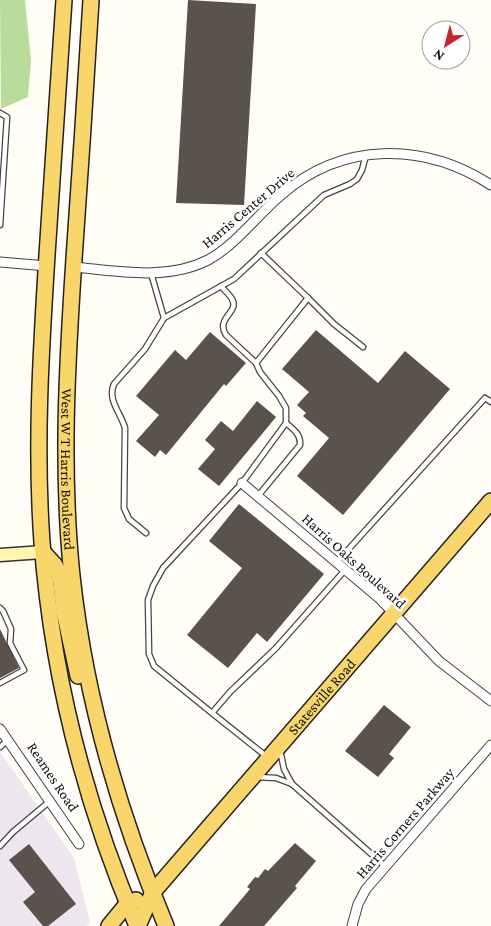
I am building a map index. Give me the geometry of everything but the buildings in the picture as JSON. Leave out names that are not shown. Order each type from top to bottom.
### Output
[{"type":"main road","name":"West W T Harris Boulevard","points":[[64,0],[38,416],[43,552],[52,631],[69,720],[87,789],[127,904],[137,926]]},
{"type":"main road","name":"West W T Harris Boulevard","points":[[91,0],[67,364],[65,434],[69,540],[80,636],[104,748],[125,815],[166,926]]},
{"type":"main road","name":"Statesville Road","points":[[137,926],[153,892],[491,501]]},
{"type":"main road","points":[[0,556],[43,552],[55,565],[60,576],[64,611],[76,670],[104,748]]},
{"type":"main road","name":"Statesville Road","points":[[109,926],[127,904],[153,892]]},
{"type":"street","name":"Harris Center Drive","points":[[74,267],[151,273],[170,272],[208,260],[222,250],[291,186],[312,172],[355,156],[402,154],[431,159],[472,173],[491,185]]},
{"type":"street","points":[[0,262],[47,266]]},
{"type":"street","name":"Harris Oaks Boulevard","points":[[242,483],[379,598],[439,661],[491,701]]},
{"type":"street","name":"Reames Road","points":[[0,729],[79,844]]},
{"type":"street","name":"Harris Corners Parkway","points":[[352,926],[358,904],[366,889],[491,745]]},
{"type":"lane","points":[[0,114],[7,117],[0,225]]},
{"type":"lane","points":[[146,533],[129,519],[124,508],[125,428],[111,398],[114,384],[145,349],[164,318],[234,279],[324,195],[357,179],[362,170],[366,155]]},
{"type":"lane","points":[[261,253],[334,324],[363,347]]},
{"type":"lane","points":[[151,273],[164,318]]},
{"type":"lane","points":[[221,286],[234,304],[224,321],[222,330],[256,363],[260,372],[279,396],[286,408],[286,423],[242,483],[163,568],[148,600],[149,654],[154,666],[269,759]]},
{"type":"lane","points":[[256,363],[308,298]]},
{"type":"lane","points":[[337,562],[485,398],[491,402]]},
{"type":"lane","points":[[258,496],[300,445],[298,434],[286,423]]},
{"type":"lane","points":[[212,713],[230,692],[276,648],[346,570]]},
{"type":"lane","points":[[0,608],[10,629],[9,644],[24,670],[0,683]]},
{"type":"lane","points":[[0,746],[8,740]]},
{"type":"lane","points":[[280,746],[284,770],[292,784],[386,866]]},
{"type":"lane","points":[[254,776],[276,778],[292,784]]},
{"type":"lane","points":[[0,846],[13,832],[50,801]]},
{"type":"shaded area","points":[[0,752],[74,858],[90,922],[87,926],[0,926]]},
{"type":"green space","points":[[0,0],[25,0],[31,61],[28,97],[1,109]]}]
